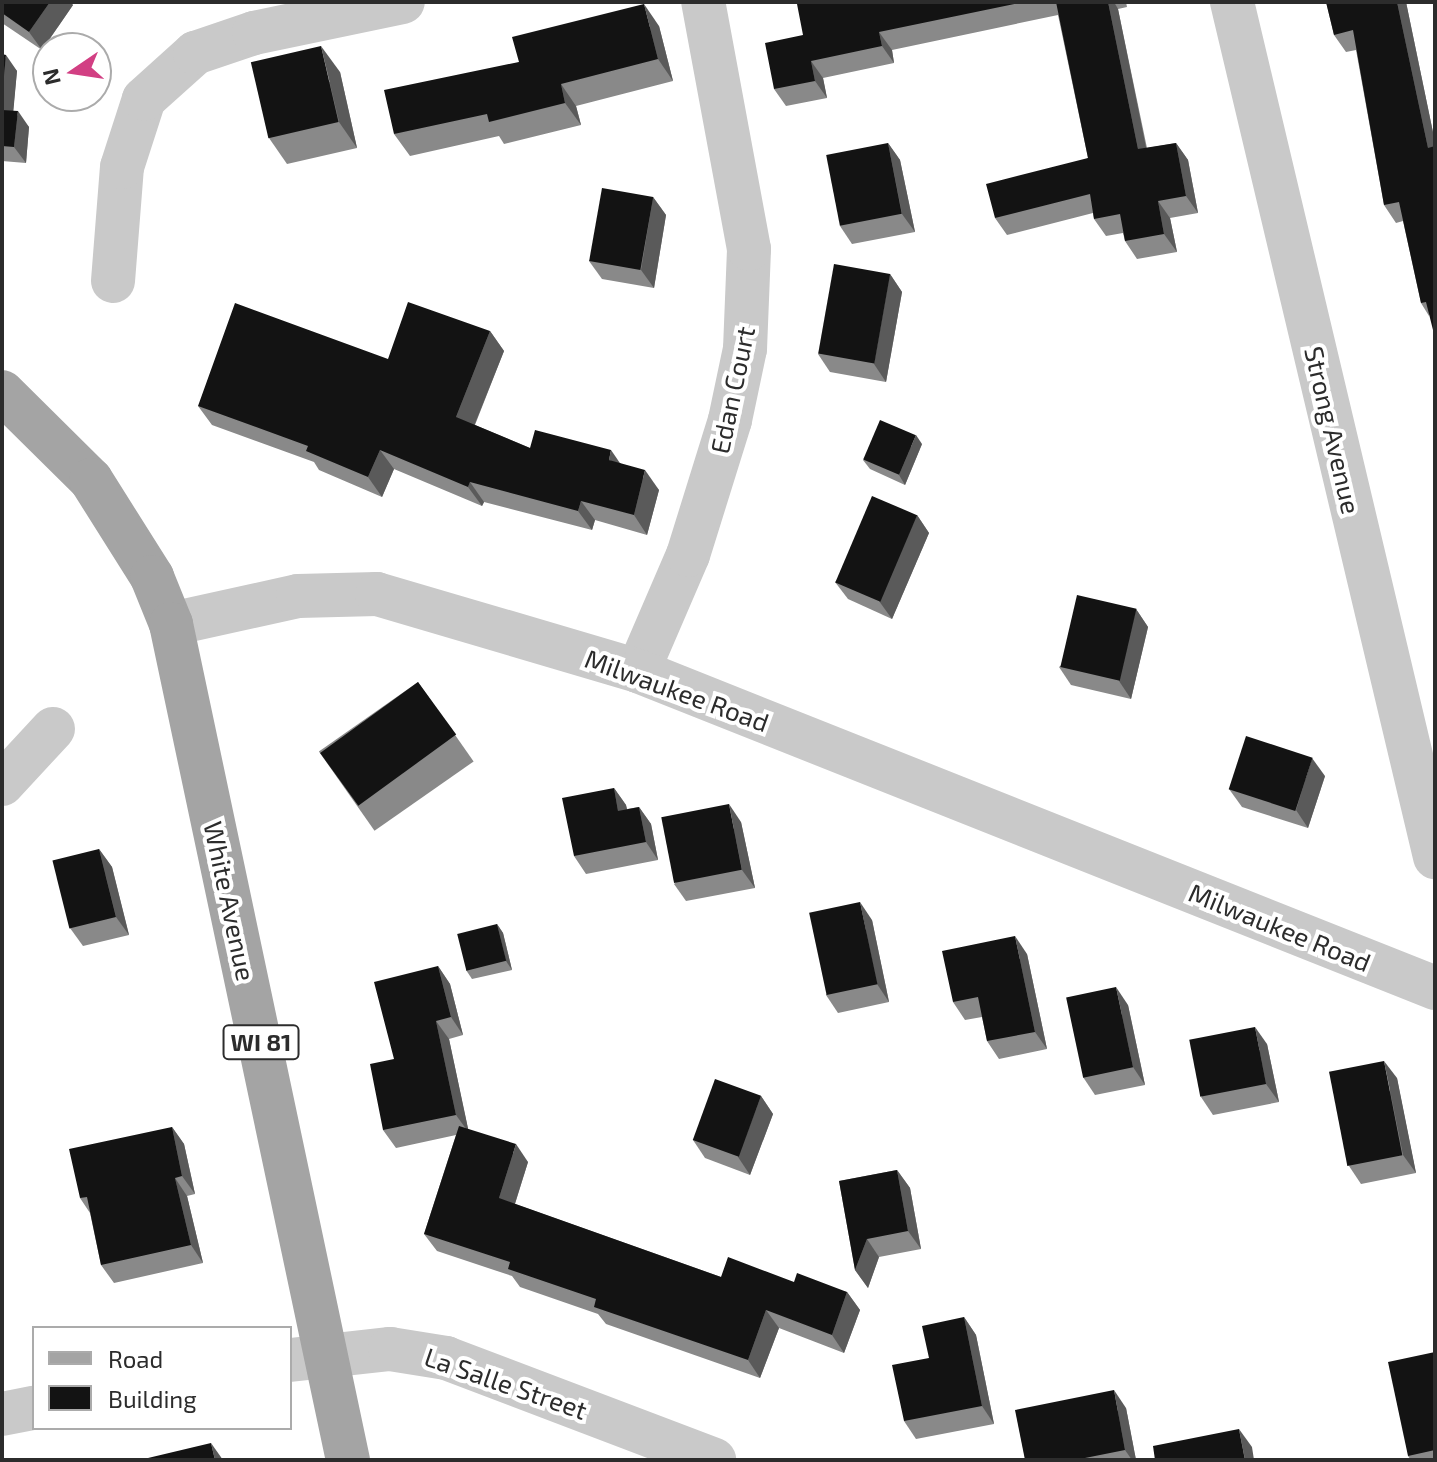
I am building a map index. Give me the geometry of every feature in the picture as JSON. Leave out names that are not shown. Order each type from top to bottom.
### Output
[{"type":"main road","name":"WI 81","points":[[2,392],[91,480],[152,577],[171,624]]},
{"type":"main road","name":"White Avenue","points":[[171,624],[309,1356],[348,1460]]},
{"type":"street","points":[[113,281],[122,167],[144,99],[195,53],[254,33],[403,2]]},
{"type":"street","name":"Edan Court","points":[[638,671],[688,555],[730,420],[745,349],[749,249],[703,2]]},
{"type":"street","name":"Strong Avenue","points":[[1232,2],[1435,857]]},
{"type":"street","name":"Milwaukee Road","points":[[171,624],[298,596],[377,594],[638,671],[1435,988]]},
{"type":"street","points":[[2,784],[53,729]]},
{"type":"street","name":"La Salle Street","points":[[309,1356],[408,1349],[446,1358],[714,1460]]},
{"type":"street","points":[[2,1414],[32,1408]]},
{"type":"building","points":[[2,2],[50,2],[29,32],[2,13]]},
{"type":"building","points":[[1024,2],[879,32],[882,46],[811,61],[815,81],[774,89],[765,43],[803,35],[797,4]]},
{"type":"building","points":[[1056,2],[1108,2],[1138,149],[1176,143],[1186,196],[1158,201],[1164,234],[1125,241],[1120,214],[1094,219],[1090,194],[995,218],[986,184],[1088,158]]},
{"type":"building","points":[[1326,2],[1397,2],[1428,148],[1435,146],[1435,338],[1426,302],[1421,303],[1399,202],[1384,205],[1353,30],[1334,35]]},
{"type":"building","points":[[644,4],[658,59],[561,84],[565,103],[489,122],[487,114],[394,134],[384,90],[519,62],[512,37]]},
{"type":"building","points":[[321,46],[339,122],[268,138],[251,62]]},
{"type":"building","points":[[2,54],[6,55],[2,97]]},
{"type":"building","points":[[2,110],[18,111],[14,147],[2,146]]},
{"type":"building","points":[[888,143],[902,214],[840,226],[826,155]]},
{"type":"building","points":[[602,188],[653,197],[640,270],[589,261]]},
{"type":"building","points":[[834,264],[890,274],[874,364],[818,354]]},
{"type":"building","points":[[408,302],[490,331],[456,417],[530,448],[535,430],[611,450],[609,460],[645,470],[634,515],[581,501],[578,511],[470,482],[468,487],[380,450],[368,477],[306,451],[308,446],[198,406],[235,303],[388,359]]},
{"type":"building","points":[[880,420],[916,435],[899,475],[863,460]]},
{"type":"building","points":[[872,496],[917,515],[880,602],[835,583]]},
{"type":"building","points":[[1077,595],[1136,609],[1120,681],[1060,667]]},
{"type":"building","points":[[418,682],[456,735],[358,806],[320,753]]},
{"type":"building","points":[[1246,736],[1313,758],[1295,811],[1229,789]]},
{"type":"building","points":[[614,788],[618,811],[639,807],[646,842],[574,856],[562,798]]},
{"type":"building","points":[[729,804],[742,870],[674,883],[661,817]]},
{"type":"building","points":[[99,849],[116,917],[69,929],[52,861]]},
{"type":"building","points":[[860,902],[877,984],[827,995],[809,913]]},
{"type":"building","points":[[497,924],[506,961],[466,971],[457,934]]},
{"type":"building","points":[[1015,936],[1035,1032],[987,1041],[978,997],[953,1002],[942,951]]},
{"type":"building","points":[[438,966],[451,1017],[436,1021],[456,1115],[383,1130],[370,1064],[394,1059],[374,982]]},
{"type":"building","points":[[1116,987],[1133,1067],[1083,1078],[1066,998]]},
{"type":"building","points":[[1255,1027],[1266,1084],[1200,1097],[1189,1040]]},
{"type":"building","points":[[1384,1061],[1402,1155],[1347,1166],[1329,1072]]},
{"type":"building","points":[[715,1079],[761,1096],[739,1157],[693,1140]]},
{"type":"building","points":[[459,1126],[516,1144],[499,1198],[721,1277],[728,1257],[794,1282],[797,1273],[847,1292],[832,1335],[766,1310],[748,1360],[594,1307],[596,1299],[508,1269],[510,1262],[424,1234]]},
{"type":"building","points":[[172,1127],[182,1176],[175,1178],[191,1245],[101,1265],[87,1197],[80,1198],[69,1149]]},
{"type":"building","points":[[897,1170],[908,1231],[867,1239],[855,1270],[839,1181]]},
{"type":"building","points":[[964,1317],[982,1406],[904,1421],[892,1365],[929,1358],[922,1326]]},
{"type":"building","points":[[1435,1352],[1435,1450],[1408,1456],[1388,1362]]},
{"type":"building","points":[[1114,1390],[1125,1450],[1075,1460],[1025,1460],[1015,1410]]},
{"type":"building","points":[[1239,1429],[1245,1460],[1155,1460],[1153,1446]]},
{"type":"building","points":[[211,1443],[215,1460],[148,1458]]}]
